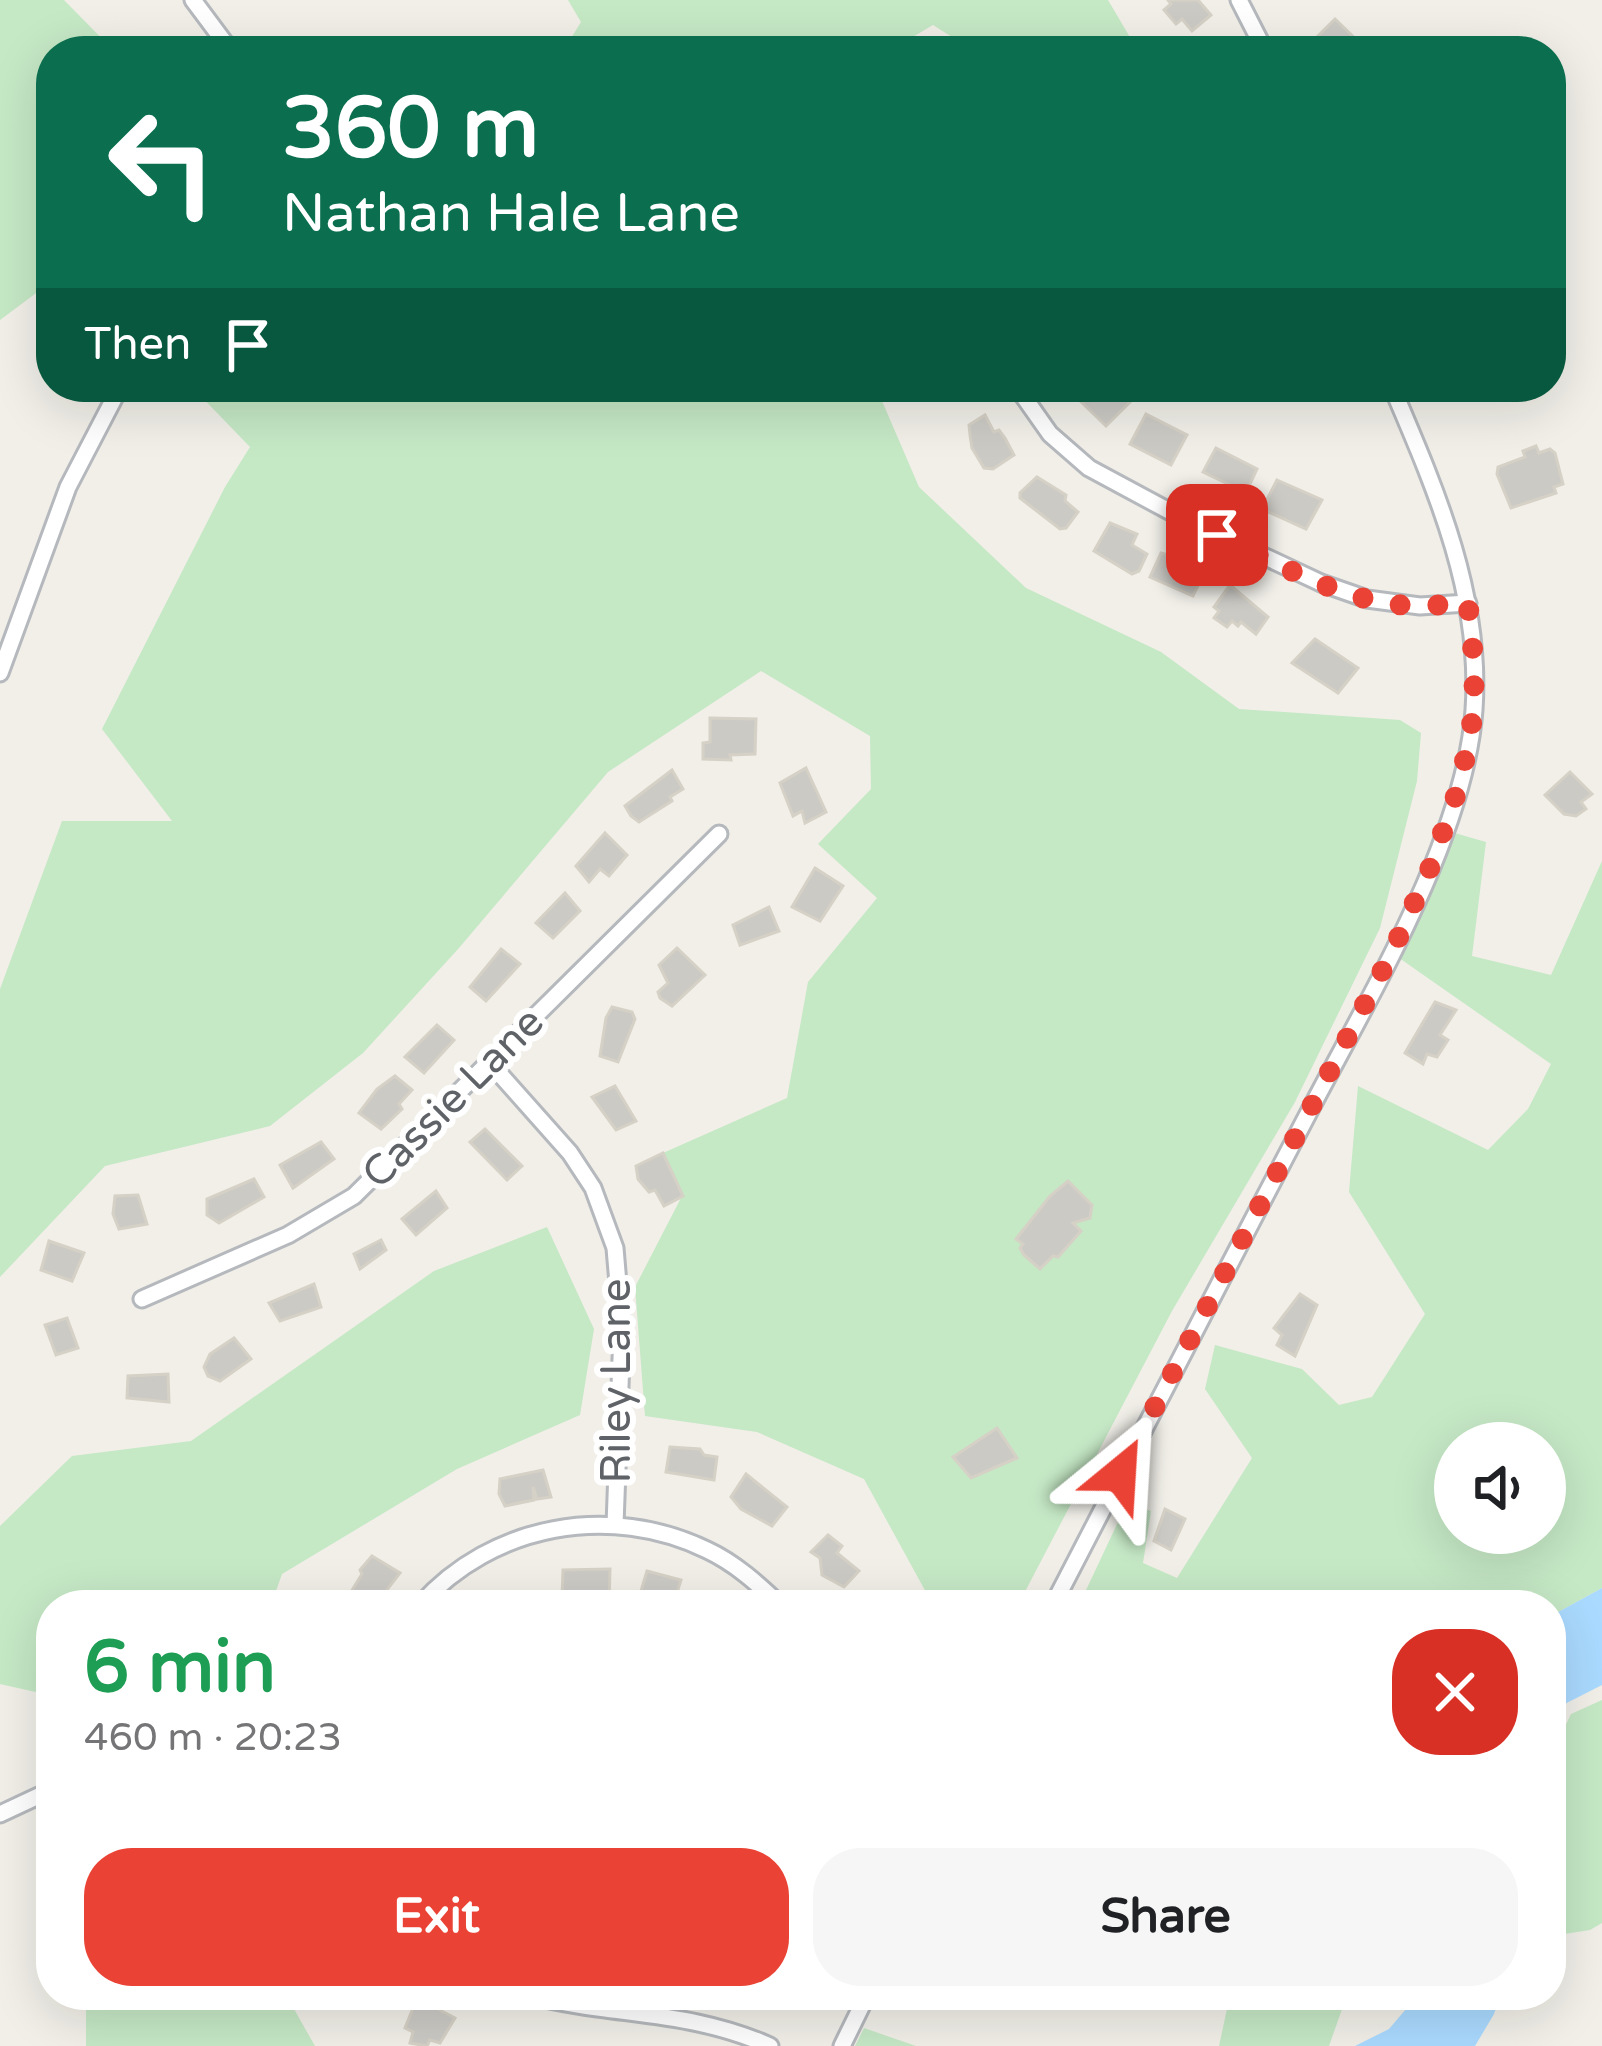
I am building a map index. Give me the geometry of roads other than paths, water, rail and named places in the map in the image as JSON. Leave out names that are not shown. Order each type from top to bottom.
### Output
[{"type":"street","points":[[193,0],[220,36]]},
{"type":"street","points":[[1239,0],[1257,36]]},
{"type":"street","points":[[0,673],[68,487],[112,402]]},
{"type":"street","points":[[1028,402],[1050,434],[1089,468],[1321,583],[1367,598],[1420,606],[1468,603]]},
{"type":"street","points":[[1061,1590],[1392,952],[1457,792],[1471,734],[1475,671],[1468,603],[1436,493],[1398,402]]},
{"type":"street","name":"Cassie Lane","points":[[142,1298],[324,1216],[381,1172],[719,833]]},
{"type":"street","name":"Riley Lane","points":[[490,1064],[570,1153],[593,1188],[615,1248],[622,1331],[614,1525]]},
{"type":"street","points":[[436,1590],[500,1545],[556,1528],[614,1525],[648,1529],[711,1552],[764,1590]]},
{"type":"street","points":[[0,1814],[36,1797]]},
{"type":"street","points":[[608,2010],[714,2024],[770,2046]]},
{"type":"street","points":[[842,2046],[860,2010]]},
{"type":"water","points":[[1602,1588],[1602,1685],[1566,1703],[1566,1608]]},
{"type":"water","points":[[1405,2010],[1495,2010],[1475,2046],[1355,2046],[1389,2029]]}]
